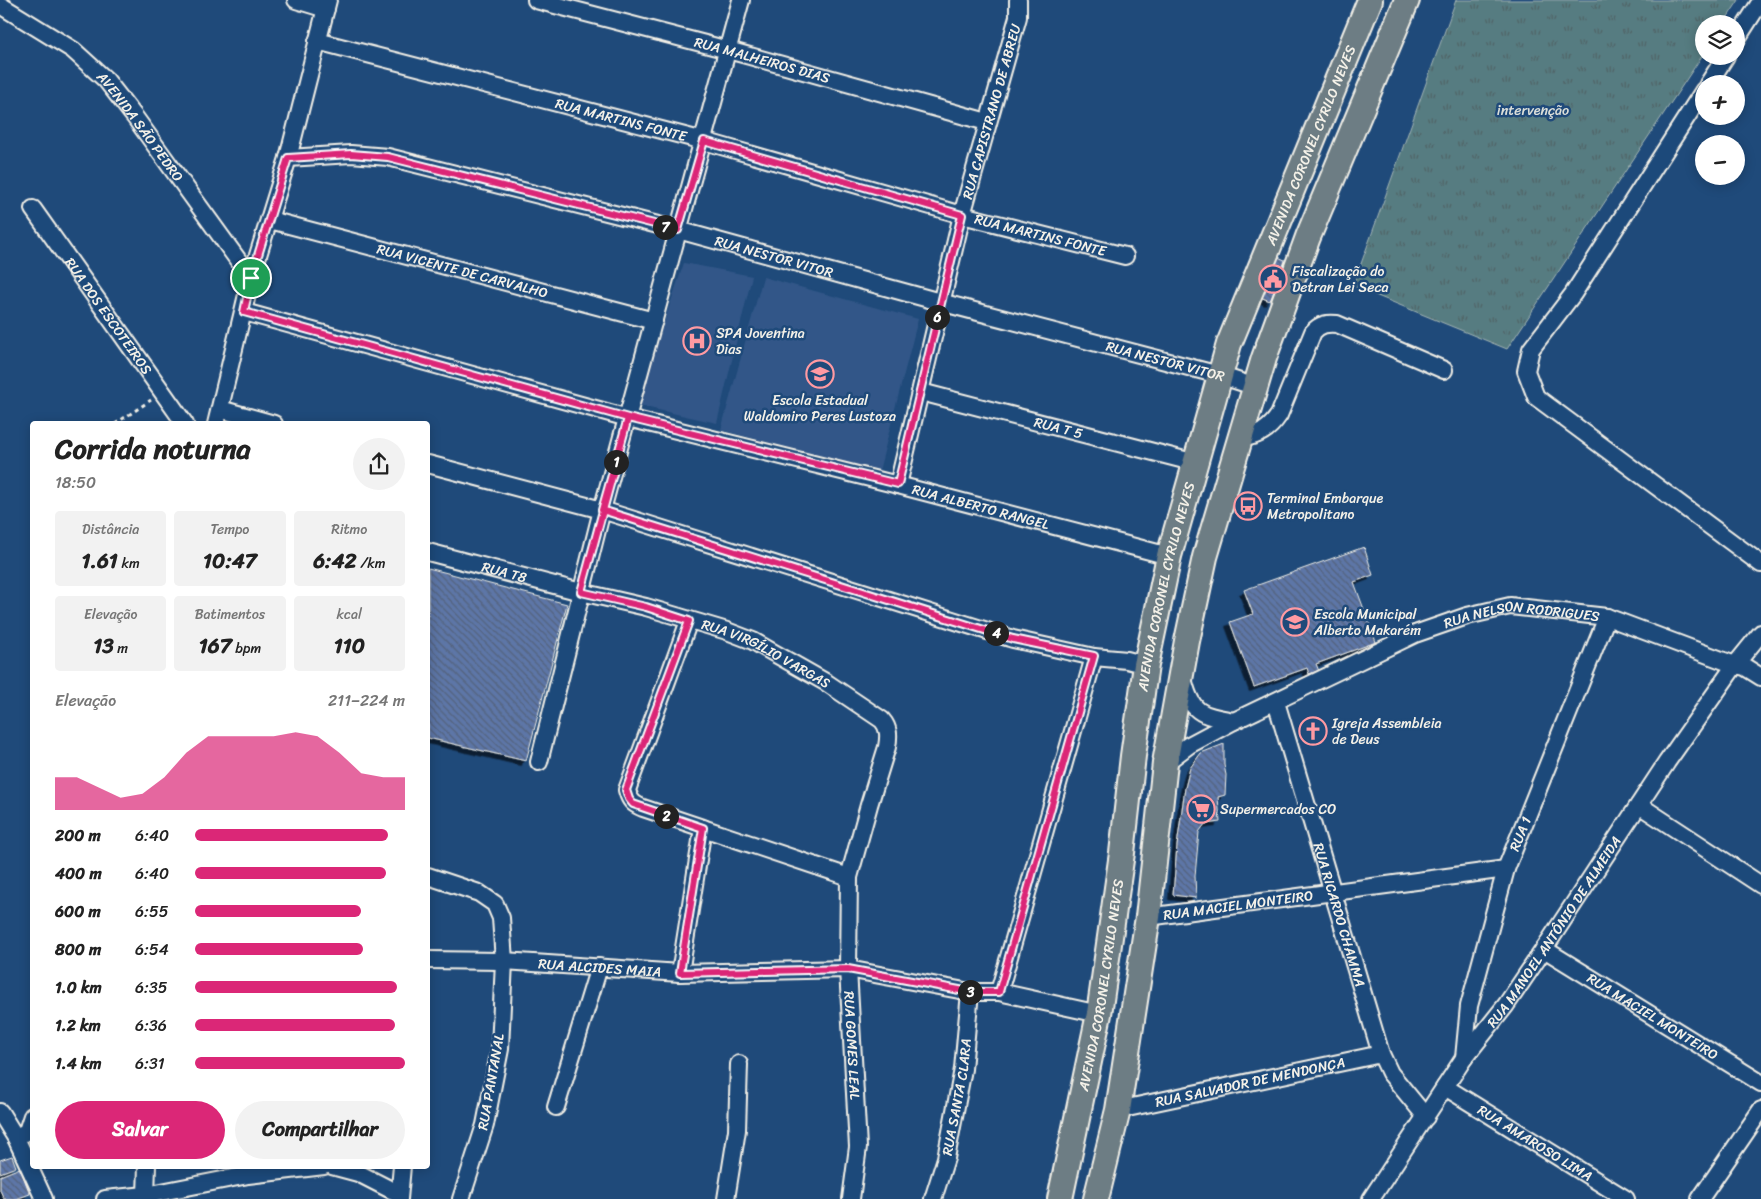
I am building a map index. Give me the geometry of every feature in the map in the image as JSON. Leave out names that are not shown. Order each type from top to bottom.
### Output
[{"type":"highway","name":"AVENIDA CORONEL CYRILO NEVES","points":[[1060,1199],[1099,1014],[1146,665],[1169,556],[1229,344],[1370,0]]},
{"type":"highway","points":[[1096,1199],[1118,1110],[1148,917],[1165,763],[1205,557],[1264,358],[1308,237],[1407,0]]},
{"type":"street","points":[[250,421],[218,417],[251,278],[288,158],[327,5],[296,0]]},
{"type":"street","name":"RUA MALHEIROS DIAS","points":[[536,0],[728,50],[988,122]]},
{"type":"street","points":[[539,762],[602,510],[741,0]]},
{"type":"street","name":"RUA CAPISTRANO DE ABREU","points":[[898,484],[962,215],[1018,17],[1018,0]]},
{"type":"street","points":[[1745,26],[1761,1]]},
{"type":"street","name":"AVENIDA SÃO PEDRO","points":[[0,4],[72,50],[106,80],[251,278]]},
{"type":"street","name":"RUA MARTINS FONTE","points":[[317,42],[704,141],[962,215],[1126,256]]},
{"type":"street","points":[[1695,104],[1573,294],[1531,348],[1526,371],[1536,397],[1761,564]]},
{"type":"street","name":"RUA NESTOR VITOR","points":[[288,158],[351,154],[388,157],[678,230],[940,302],[1219,375],[1256,387]]},
{"type":"street","name":"RUA DOS ESCOTEIROS","points":[[34,209],[183,421]]},
{"type":"street","name":"RUA VICENTE DE CARVALHO","points":[[270,220],[654,321]]},
{"type":"street","name":"RUA ALBERTO RANGEL","points":[[244,312],[628,418],[898,484],[1169,556]]},
{"type":"street","points":[[1240,438],[1252,437],[1264,432],[1272,425],[1313,332],[1319,326],[1328,323],[1337,324],[1444,370]]},
{"type":"street","name":"RUA T 5","points":[[921,392],[1196,463]]},
{"type":"street","points":[[430,465],[602,510],[1013,639],[1146,665]]},
{"type":"street","name":"RUA T8","points":[[430,553],[581,592]]},
{"type":"street","name":"RUA VIRGÍLIO VARGAS","points":[[581,592],[646,607],[727,631],[753,641],[827,683],[882,720]]},
{"type":"street","name":"RUA NELSON RODRIGUES","points":[[1165,763],[1189,745],[1234,721],[1415,634],[1467,616],[1510,606],[1607,617],[1735,665],[1745,667],[1761,677]]},
{"type":"street","name":"RUA 1","points":[[1464,1058],[1469,1006],[1506,869],[1607,617]]},
{"type":"street","points":[[689,621],[626,790],[629,799],[633,804],[642,808],[849,877]]},
{"type":"street","name":"RUA MANOEL ANTÔNIO DE ALMEIDA","points":[[1371,1199],[1464,1058],[1506,1005],[1639,805],[1735,665],[1761,633]]},
{"type":"street","points":[[999,992],[1094,656]]},
{"type":"street","points":[[1182,673],[1190,702],[1197,709],[1207,716],[1234,721]]},
{"type":"street","name":"RUA RICARDO CHAMMA","points":[[1276,702],[1381,1054],[1390,1073],[1426,1118]]},
{"type":"street","name":"RUA GOMES LEAL","points":[[851,1199],[858,1147],[848,969],[849,877],[868,805],[889,737],[886,725],[882,720]]},
{"type":"street","points":[[1639,805],[1761,885]]},
{"type":"street","points":[[680,973],[703,828]]},
{"type":"street","name":"RUA MACIEL MONTEIRO","points":[[1148,917],[1506,869]]},
{"type":"street","name":"RUA PANTANAL","points":[[430,877],[479,893],[495,904],[501,918],[504,961],[500,1050],[485,1125],[461,1199]]},
{"type":"street","name":"RUA MACIEL MONTEIRO","points":[[1544,949],[1761,1084]]},
{"type":"street","name":"RUA ALCIDES MAIA","points":[[430,960],[504,961],[680,973],[848,969],[970,992],[999,992],[1099,1014]]},
{"type":"street","points":[[556,1107],[599,967]]},
{"type":"street","name":"RUA SANTA CLARA","points":[[933,1199],[946,1158],[963,1069],[970,992]]},
{"type":"street","name":"RUA SALVADOR DE MENDONÇA","points":[[1118,1110],[1381,1054]]},
{"type":"street","points":[[726,1199],[737,1130],[739,1064]]},
{"type":"street","name":"RUA AMAROSO LIMA","points":[[1445,1087],[1626,1199]]},
{"type":"street","points":[[1700,1199],[1761,1110]]},
{"type":"street","points":[[0,1112],[16,1138],[30,1168]]},
{"type":"street","points":[[16,1138],[26,1131],[30,1121]]},
{"type":"street","points":[[30,1169],[44,1199]]},
{"type":"street","points":[[146,1195],[147,1169]]},
{"type":"street","points":[[105,1199],[146,1195],[248,1174],[296,1169]]},
{"type":"street","points":[[343,1169],[358,1173],[399,1196],[402,1169]]},
{"type":"path","points":[[120,421],[162,393]]},
{"type":"shaded area","name":"SPA Joventina Dias","points":[[684,263],[752,276],[717,423],[636,405]]},
{"type":"shaded area","name":"Escola Estadual Waldomiro Peres Lustoza","points":[[763,277],[918,319],[879,471],[721,430]]},
{"type":"green space","name":"intervenção","points":[[1456,0],[1739,0],[1729,15],[1695,15],[1696,65],[1507,349],[1353,286]]},
{"type":"building","name":"Fiscalização do Detran Lei Seca","points":[[1276,256],[1287,261],[1270,301],[1260,297]]},
{"type":"building","points":[[1364,547],[1373,575],[1354,582],[1376,642],[1316,664],[1319,671],[1309,674],[1307,668],[1254,687],[1230,622],[1253,614],[1244,590]]},
{"type":"building","points":[[430,569],[567,604],[526,761],[430,738]]},
{"type":"building","name":"Supermercados CO","points":[[1224,744],[1225,795],[1218,797],[1220,822],[1205,824],[1199,832],[1195,876],[1196,898],[1173,895],[1177,846],[1185,788],[1190,768],[1201,753]]},
{"type":"building","points":[[12,1156],[16,1167],[0,1173],[0,1160]]},
{"type":"building","points":[[20,1168],[30,1194],[16,1199],[4,1199],[0,1190],[0,1176]]},
{"type":"place","name":"Fiscalização do Detran Lei Seca","points":[[1273,279]]},
{"type":"place","name":"SPA Joventina Dias","points":[[697,341]]},
{"type":"place","name":"Escola Estadual Waldomiro Peres Lustoza","points":[[820,374]]},
{"type":"place","name":"Terminal Embarque Metropolitano","points":[[1248,506]]},
{"type":"place","name":"Escola Municipal Alberto Makarém","points":[[1295,622]]},
{"type":"place","name":"Igreja Assembleia de Deus","points":[[1313,731]]},
{"type":"place","name":"Supermercados CO","points":[[1201,809]]},
{"type":"route","points":[[251,278],[244,312],[628,418],[602,510],[581,592],[646,607],[689,621],[626,790],[633,804],[703,828],[680,973],[848,969],[970,992],[999,992],[1094,656],[1013,639],[602,510],[615,464],[628,418],[898,484],[962,215],[704,141],[678,230],[388,157],[351,154],[288,158],[251,278]]}]
